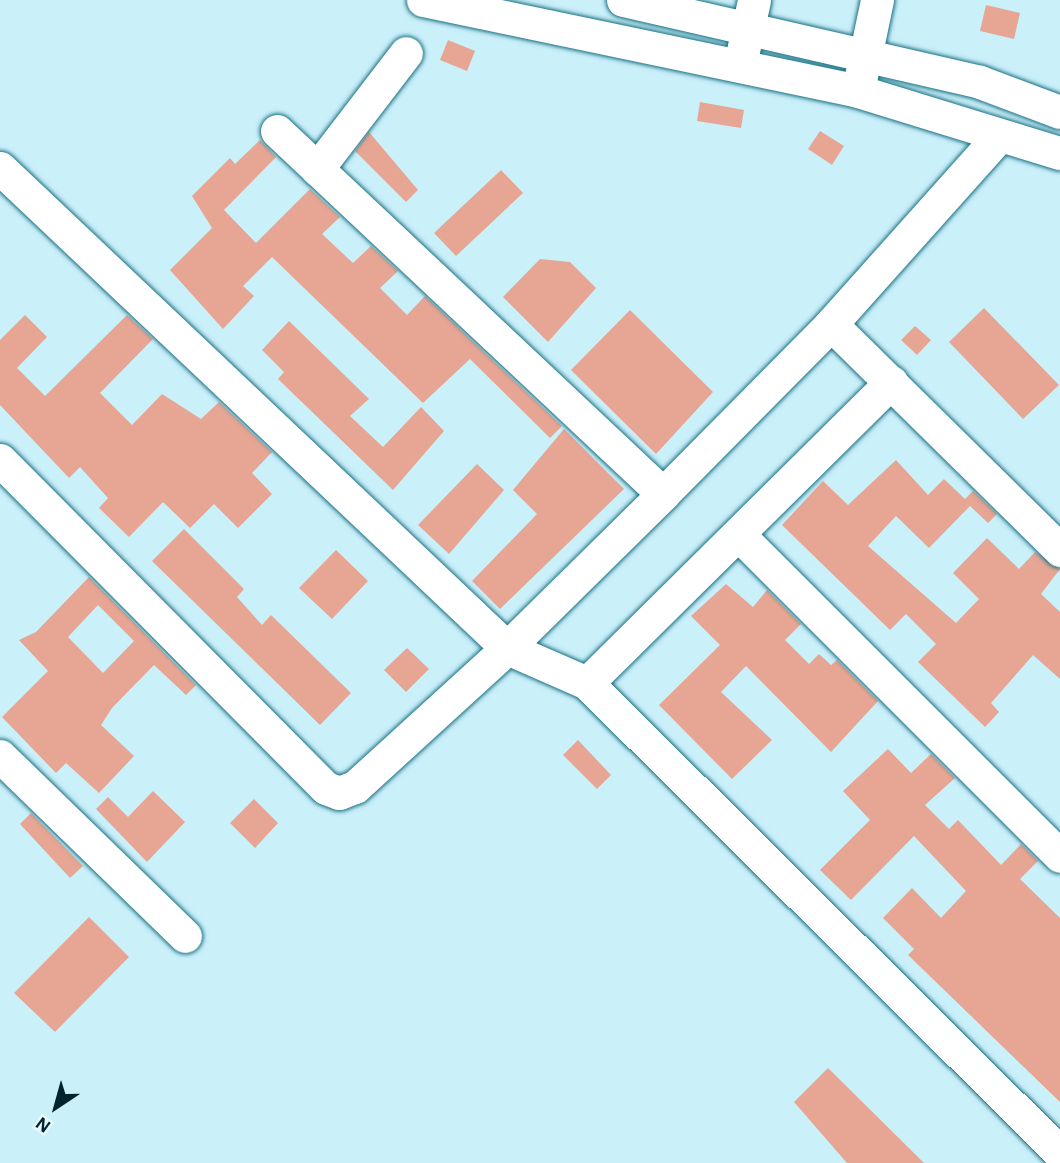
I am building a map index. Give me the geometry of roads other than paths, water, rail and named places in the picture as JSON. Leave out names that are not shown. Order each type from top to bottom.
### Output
[{"type":"street","points":[[423,0],[740,64],[858,91],[1060,153]]},
{"type":"street","points":[[623,0],[751,14],[865,56],[980,82],[1060,112]]},
{"type":"street","points":[[858,91],[877,0]]},
{"type":"street","points":[[740,64],[751,14]]},
{"type":"street","points":[[317,169],[406,53]]},
{"type":"street","points":[[277,131],[663,494]]},
{"type":"street","points":[[0,460],[326,788],[339,793],[355,787],[507,648],[663,494],[831,324],[999,136]]},
{"type":"street","points":[[0,168],[507,648],[587,683],[1052,1155]]},
{"type":"street","points":[[831,324],[1060,550]]},
{"type":"street","points":[[587,683],[891,382]]},
{"type":"street","points":[[738,534],[1060,856]]},
{"type":"street","points":[[0,756],[186,936]]}]
